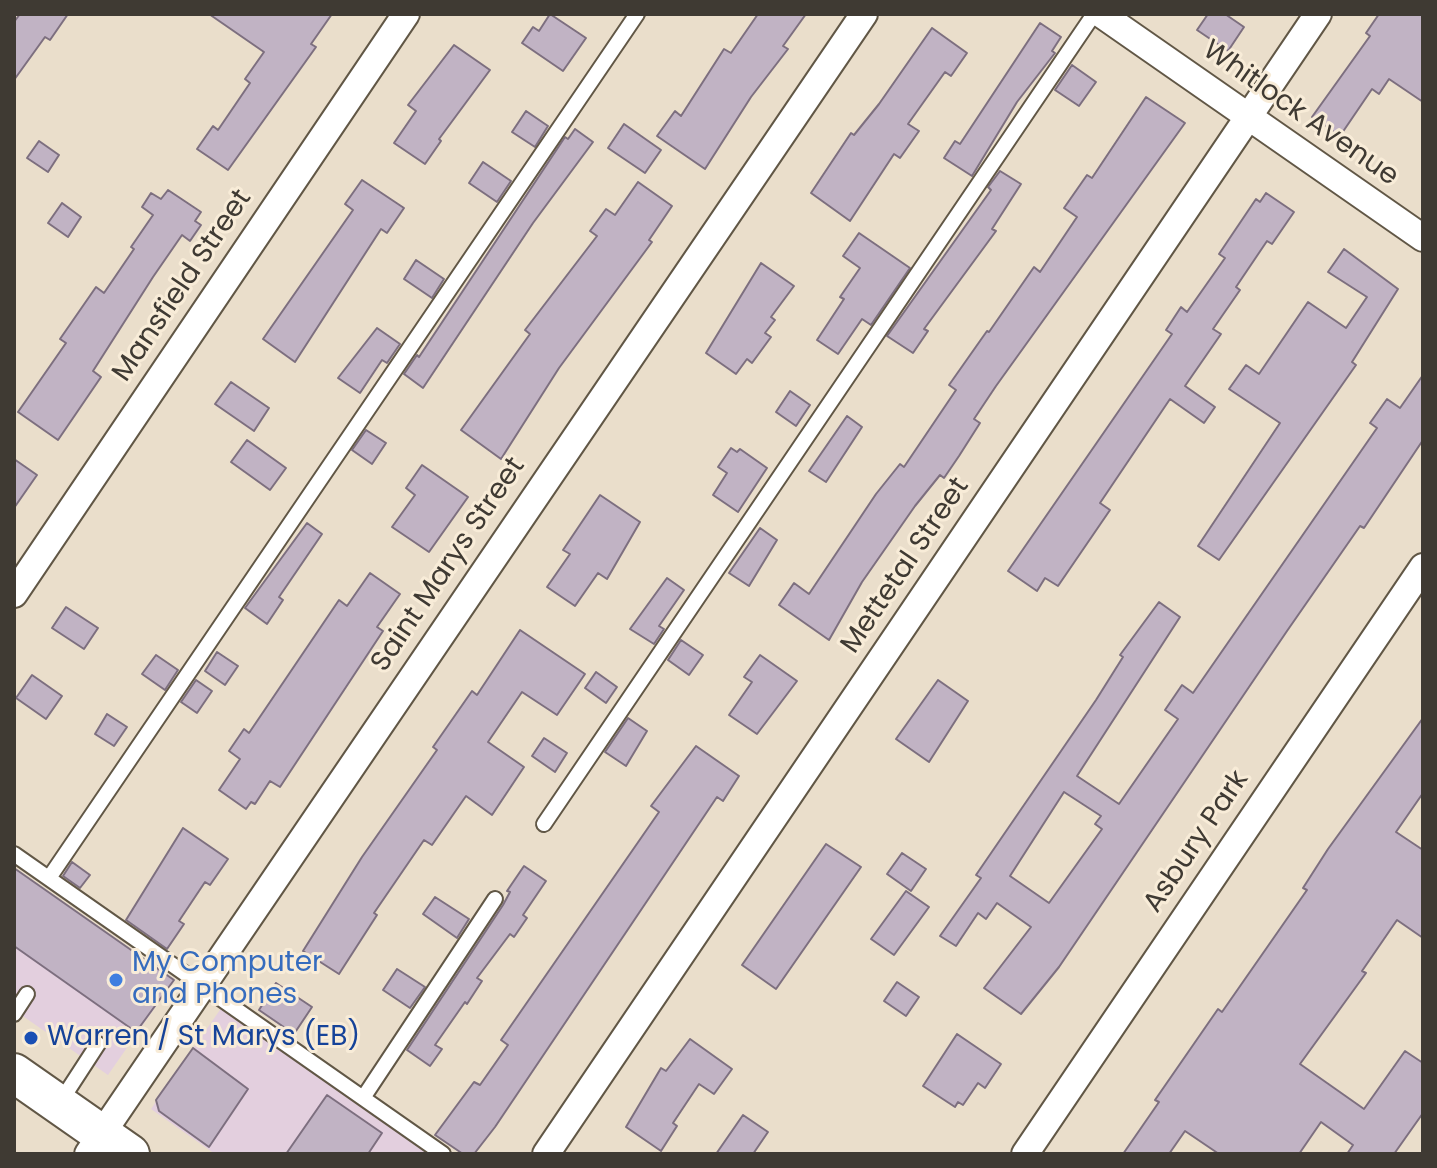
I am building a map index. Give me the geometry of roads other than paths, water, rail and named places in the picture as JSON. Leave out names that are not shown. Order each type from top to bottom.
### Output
[{"type":"main road","points":[[14,1073],[58,1104],[107,1147]]},
{"type":"street","name":"Mansfield Street","points":[[14,594],[406,14]]},
{"type":"street","name":"Saint Marys Street","points":[[107,1147],[200,987],[864,14]]},
{"type":"street","name":"Whitlock Avenue","points":[[1101,14],[1423,238]]},
{"type":"street","name":"Mettetal Street","points":[[546,1154],[1318,14]]},
{"type":"street","name":"Asbury Park","points":[[1025,1154],[1423,567]]},
{"type":"lane","points":[[49,878],[637,14]]},
{"type":"lane","points":[[544,824],[1094,14]]},
{"type":"lane","points":[[14,854],[200,987],[443,1154]]},
{"type":"lane","points":[[363,1098],[495,899]]},
{"type":"lane","points":[[14,1014],[27,994]]},
{"type":"lane","points":[[58,1104],[98,1044]]},
{"type":"place","name":"My Computer and Phones","points":[[116,980]]},
{"type":"place","name":"Warren / St Marys (EB)","points":[[31,1038]]}]
